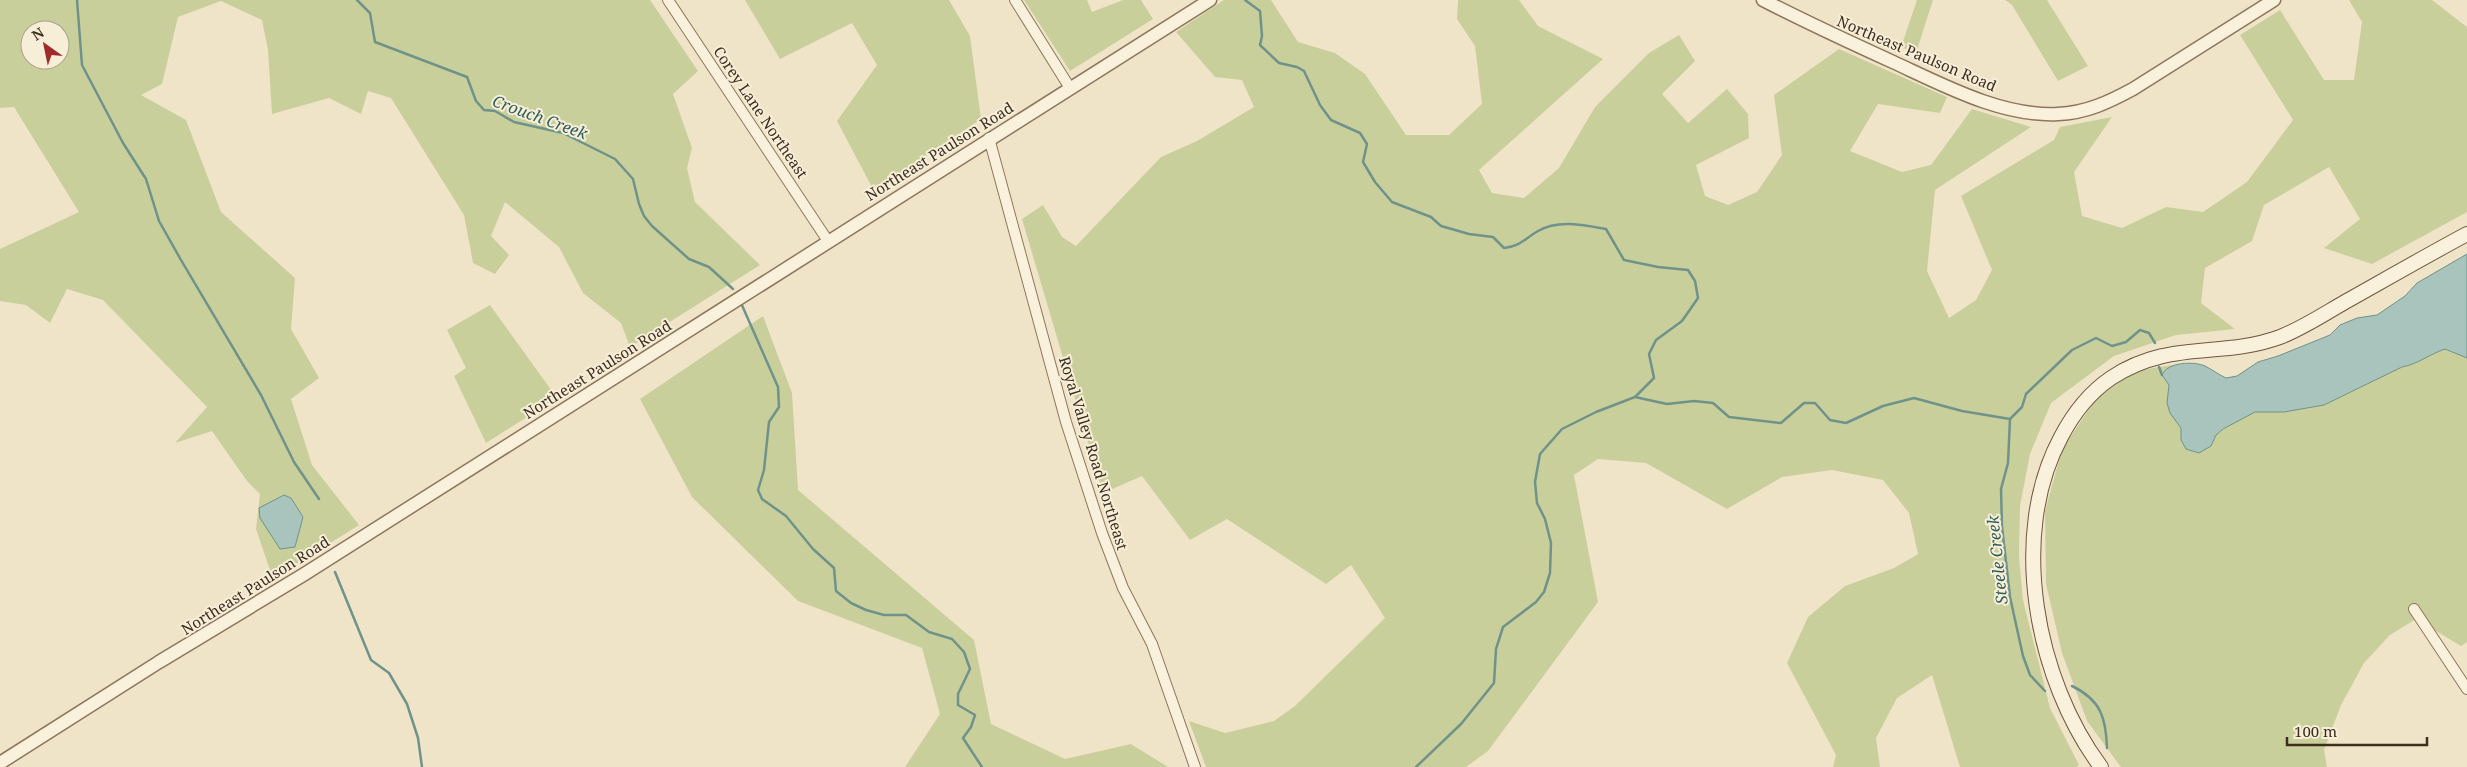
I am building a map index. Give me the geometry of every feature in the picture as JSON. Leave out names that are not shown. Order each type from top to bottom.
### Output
[{"type":"main road","points":[[2101,767],[2079,732],[2058,686],[2047,653],[2035,594],[2033,533],[2039,497],[2051,457],[2073,416],[2104,384],[2142,361],[2177,352],[2243,347],[2281,336],[2467,234]]},
{"type":"street","name":"Corey Lane Northeast","points":[[668,0],[828,241]]},
{"type":"street","points":[[1015,0],[1070,88]]},
{"type":"street","name":"Northeast Paulson Road","points":[[0,763],[336,554],[989,138],[1210,0]]},
{"type":"street","name":"Northeast Paulson Road","points":[[1763,0],[1826,32],[1959,91],[1994,104],[2049,114],[2082,111],[2112,100],[2133,89],[2274,0]]},
{"type":"street","name":"Royal Valley Road Northeast","points":[[989,138],[1066,422],[1107,549],[1133,609],[1152,644],[1195,767]]},
{"type":"street","points":[[2414,609],[2467,688]]},
{"type":"green space","points":[[0,0],[650,0],[698,71],[673,94],[692,148],[687,168],[695,202],[760,265],[630,347],[621,323],[583,293],[559,247],[505,202],[491,236],[509,255],[495,274],[473,263],[464,215],[391,98],[368,91],[361,114],[329,98],[272,114],[268,50],[262,20],[221,1],[178,17],[162,84],[141,95],[186,120],[221,212],[295,278],[291,329],[319,378],[291,399],[312,465],[359,525],[273,579],[256,529],[260,494],[247,481],[212,431],[175,443],[207,407],[103,300],[67,289],[50,323],[26,305],[0,301],[0,249],[79,212],[14,107],[0,108]]},
{"type":"green space","points":[[745,0],[949,0],[970,36],[981,119],[874,191],[837,121],[877,65],[852,23],[780,59]]},
{"type":"green space","points":[[1024,0],[1087,0],[1092,12],[1123,0],[1141,0],[1153,19],[1070,71]]},
{"type":"green space","points":[[1224,0],[1271,0],[1298,42],[1335,53],[1365,74],[1406,135],[1449,135],[1482,104],[1475,46],[1457,19],[1458,0],[1519,0],[1538,26],[1603,59],[1479,170],[1492,193],[1524,198],[1559,168],[1595,107],[1649,53],[1679,35],[1695,61],[1662,94],[1688,123],[1727,89],[1748,114],[1749,138],[1696,165],[1705,196],[1728,205],[1757,192],[1782,155],[1774,95],[1839,49],[1947,97],[1940,113],[1878,104],[1850,151],[1902,172],[1931,165],[1972,109],[2031,127],[1935,190],[1927,271],[1949,318],[1976,300],[1992,270],[1961,196],[2054,140],[2060,127],[2112,117],[2074,172],[2082,216],[2122,228],[2166,207],[2203,212],[2247,182],[2293,120],[2240,35],[2280,10],[2324,80],[2354,80],[2362,22],[2349,0],[2432,0],[2467,27],[2467,212],[2372,264],[2324,248],[2360,219],[2329,167],[2264,205],[2252,241],[2205,268],[2201,303],[2235,329],[2176,335],[2114,356],[2051,403],[2030,454],[2020,506],[2019,556],[2023,600],[2050,708],[2079,765],[2076,767],[1960,767],[1932,675],[1897,698],[1876,738],[1880,767],[1833,767],[1836,755],[1787,663],[1808,617],[1845,586],[1894,568],[1918,554],[1909,513],[1883,480],[1832,470],[1782,477],[1727,509],[1646,463],[1598,459],[1574,475],[1598,602],[1488,751],[1466,767],[1206,767],[1189,721],[1225,733],[1274,721],[1295,706],[1385,618],[1351,565],[1326,584],[1227,519],[1190,540],[1142,476],[1103,493],[1022,219],[1043,205],[1062,237],[1076,246],[1161,157],[1197,141],[1254,107],[1242,80],[1215,77],[1176,32]]},
{"type":"green space","points":[[1917,0],[1933,0],[1916,53],[1901,47]]},
{"type":"green space","points":[[2005,0],[2047,0],[2088,66],[2058,81],[2012,5]]},
{"type":"green space","points":[[2467,254],[2467,642],[2461,646],[2416,619],[2390,635],[2364,663],[2341,705],[2324,750],[2327,767],[2121,767],[2087,721],[2062,653],[2046,584],[2045,511],[2062,449],[2100,393],[2124,377],[2140,370],[2179,364],[2204,365],[2226,378],[2237,376],[2258,362],[2330,335],[2340,325],[2357,318],[2377,315],[2405,296],[2417,283]]},
{"type":"green space","points":[[490,305],[557,398],[486,443],[454,376],[466,368],[447,330]]},
{"type":"green space","points":[[763,316],[792,393],[798,490],[974,640],[991,724],[1065,759],[1131,744],[1168,767],[905,767],[940,714],[922,648],[798,601],[692,497],[640,399]]},
{"type":"water","points":[[2467,254],[2467,358],[2445,349],[2402,367],[2324,405],[2284,412],[2255,412],[2223,429],[2216,435],[2211,446],[2199,453],[2186,449],[2181,440],[2181,428],[2170,413],[2167,403],[2169,385],[2162,375],[2169,367],[2194,363],[2205,366],[2226,378],[2237,376],[2258,362],[2330,335],[2340,325],[2357,318],[2377,315],[2405,296],[2417,283]]},
{"type":"water","points":[[284,495],[291,498],[303,517],[295,547],[280,549],[260,518],[259,508]]},
{"type":"waterway","points":[[77,0],[82,65],[123,143],[146,179],[159,221],[261,395],[294,462],[319,499]]},
{"type":"waterway","name":"Crouch Creek","points":[[357,0],[370,13],[375,42],[467,77],[476,101],[484,110],[495,111],[514,122],[563,133],[615,159],[633,179],[639,204],[644,216],[652,226],[689,259],[709,267],[733,289]]},
{"type":"waterway","points":[[1245,0],[1260,11],[1262,36],[1260,45],[1279,63],[1297,67],[1304,71],[1320,105],[1331,120],[1360,133],[1367,144],[1363,162],[1375,182],[1392,202],[1431,217],[1441,226],[1469,234],[1493,237],[1504,248],[1519,244],[1538,231],[1554,225],[1572,224],[1606,229],[1624,260],[1658,267],[1688,270],[1695,281],[1698,298],[1682,321],[1656,340],[1649,354],[1654,378],[1635,397]]},
{"type":"waterway","name":"Crouch Creek","points":[[741,303],[778,387],[779,407],[769,422],[764,470],[758,490],[762,499],[786,516],[813,549],[834,568],[836,591],[851,603],[884,615],[906,615],[929,632],[952,639],[964,652],[970,669],[958,694],[958,705],[975,715],[971,727],[963,738],[982,767]]},
{"type":"waterway","name":"Crouch Creek","points":[[2010,419],[2022,407],[2026,394],[2072,350],[2096,338],[2112,346],[2126,342],[2140,330],[2149,333],[2155,343]]},
{"type":"waterway","name":"Crouch Creek","points":[[2159,367],[2162,375]]},
{"type":"waterway","name":"Crouch Creek","points":[[1416,767],[1461,724],[1494,683],[1496,649],[1503,627],[1536,602],[1544,592],[1550,573],[1551,543],[1545,519],[1537,503],[1535,482],[1540,454],[1562,429],[1596,412],[1635,397],[1667,404],[1694,401],[1713,403],[1729,417],[1781,423],[1804,403],[1815,403],[1830,420],[1846,423],[1883,406],[1914,398],[1962,411],[2010,419]]},
{"type":"waterway","name":"Steele Creek","points":[[2010,419],[2008,463],[2001,489],[2002,527],[2010,597],[2023,656],[2030,675],[2045,691]]},
{"type":"waterway","points":[[335,572],[371,660],[389,673],[407,704],[418,738],[422,767]]},
{"type":"waterway","name":"Steele Creek","points":[[2072,686],[2090,697],[2100,711],[2105,728],[2107,748]]}]
